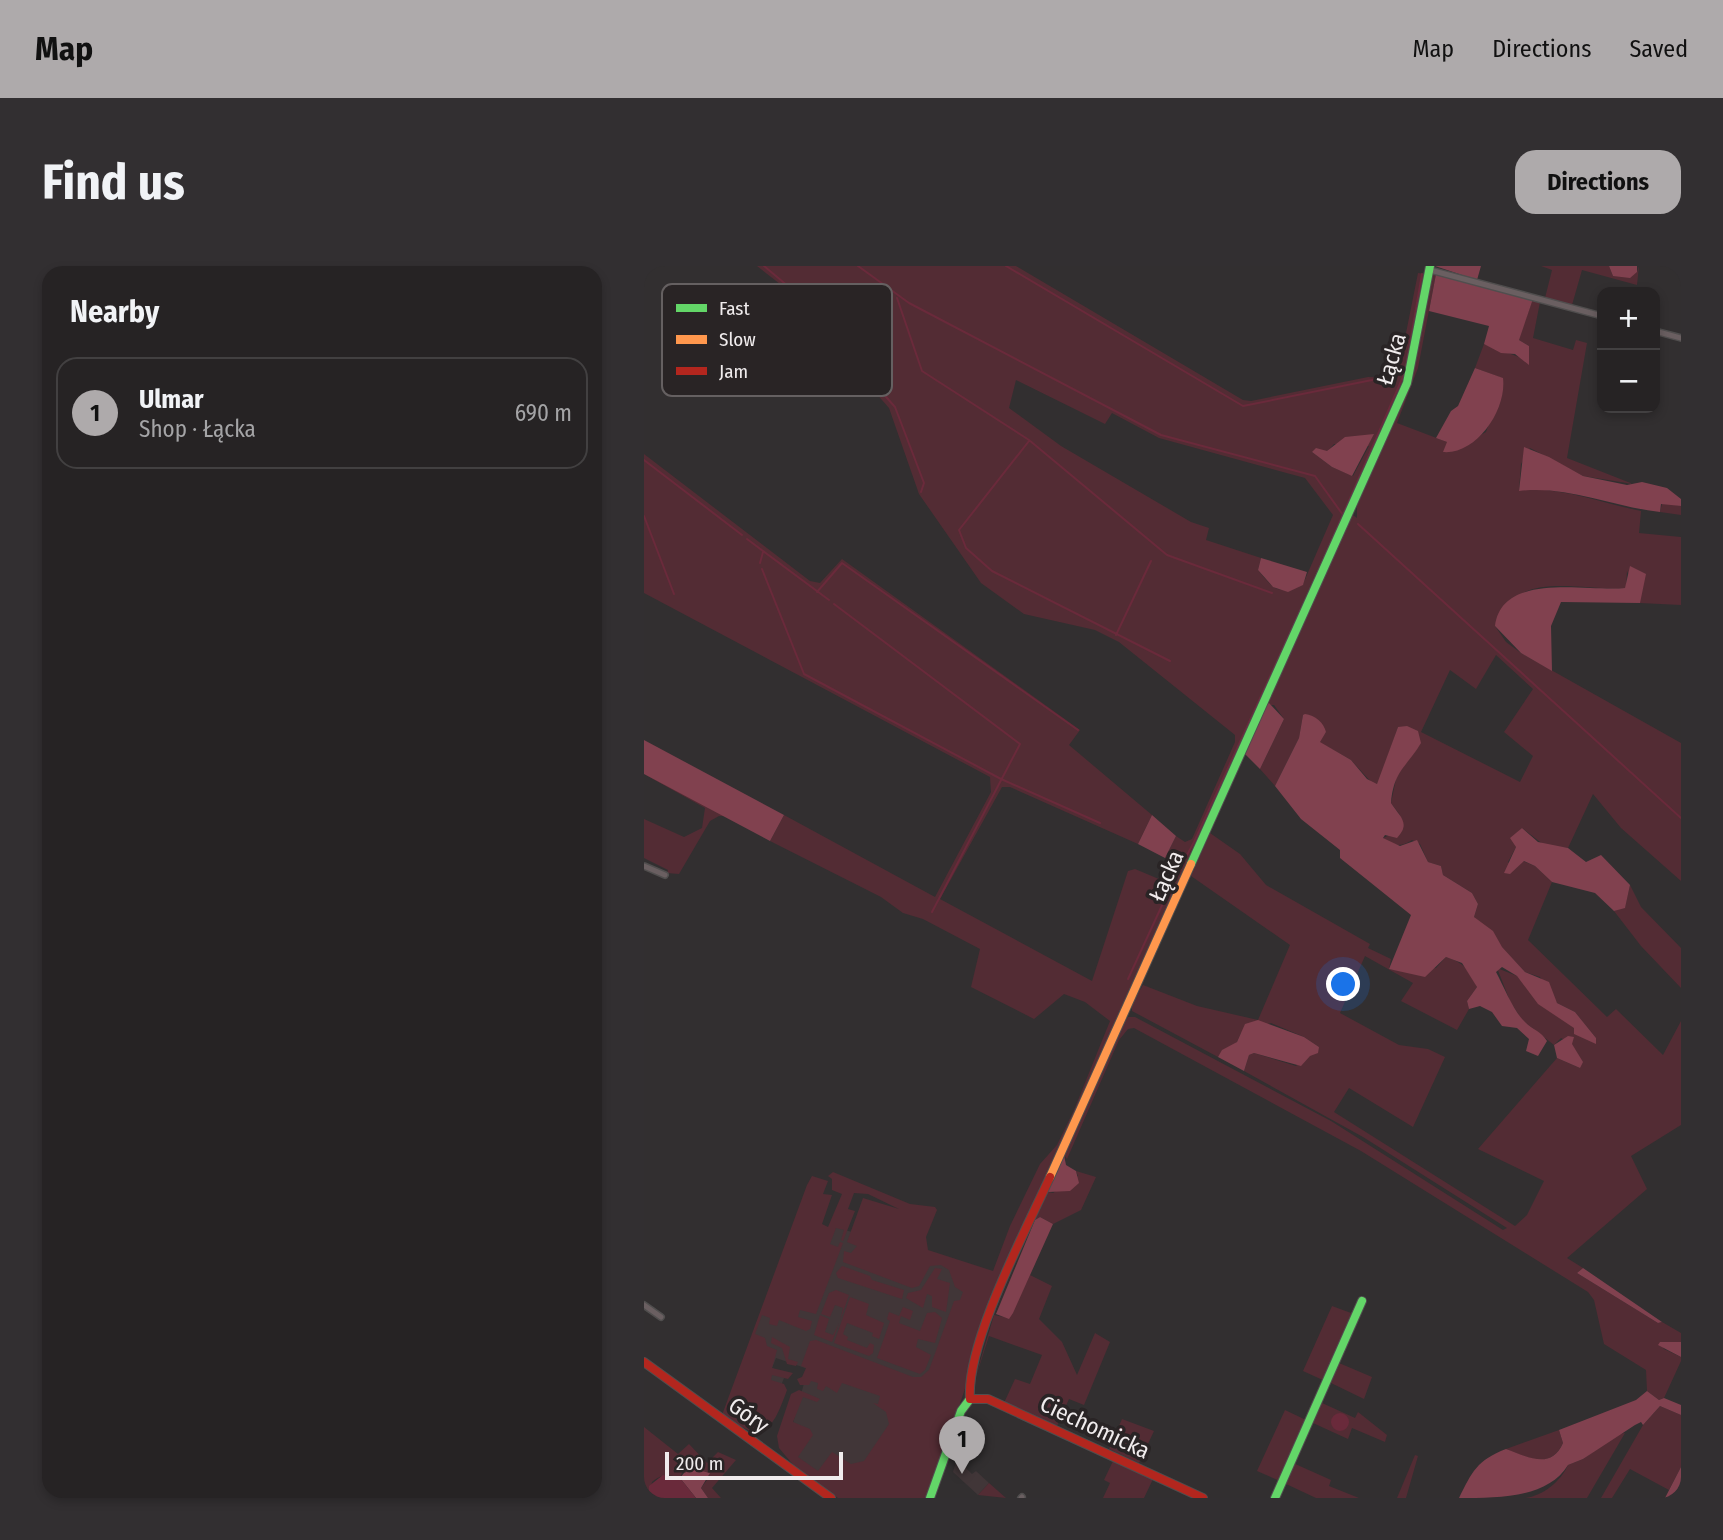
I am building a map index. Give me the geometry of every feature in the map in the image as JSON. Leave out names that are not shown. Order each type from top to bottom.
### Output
[{"type":"street","points":[[1430,268],[1597,315]]},
{"type":"street","name":"Łącka","points":[[930,1498],[961,1411],[970,1399],[973,1370],[1016,1252],[1403,391],[1412,365],[1430,268]]},
{"type":"street","points":[[1660,332],[1681,338]]},
{"type":"street","points":[[644,866],[665,875]]},
{"type":"street","points":[[1275,1498],[1362,1301]]},
{"type":"street","points":[[644,1305],[661,1317]]},
{"type":"street","name":"Góry","points":[[644,1362],[831,1498]]},
{"type":"street","name":"Ciechomicka","points":[[970,1399],[989,1399],[1203,1498]]},
{"type":"shaded area","points":[[757,266],[1016,266],[1243,400],[1251,401],[1368,377],[1397,378],[1418,273],[1426,274],[1405,380],[1039,1201],[971,1371],[928,1498],[838,1498],[795,1467],[779,1448],[777,1436],[791,1394],[799,1390],[820,1399],[817,1402],[803,1397],[793,1422],[810,1429],[813,1435],[798,1457],[818,1471],[832,1452],[851,1464],[864,1461],[889,1424],[886,1412],[873,1403],[878,1404],[880,1396],[842,1383],[837,1393],[826,1386],[823,1391],[817,1389],[818,1383],[811,1381],[809,1385],[800,1385],[797,1379],[802,1377],[806,1368],[801,1366],[810,1341],[816,1340],[913,1377],[921,1377],[929,1370],[954,1301],[960,1300],[963,1292],[955,1287],[949,1270],[941,1265],[930,1266],[919,1286],[912,1288],[843,1262],[844,1251],[851,1253],[857,1246],[847,1242],[863,1198],[899,1209],[868,1194],[854,1193],[848,1209],[855,1211],[843,1241],[844,1230],[836,1228],[830,1244],[838,1247],[840,1242],[843,1243],[816,1314],[800,1310],[798,1317],[812,1321],[810,1329],[806,1331],[779,1320],[777,1326],[769,1324],[770,1318],[762,1315],[755,1334],[765,1338],[767,1346],[777,1350],[772,1368],[793,1373],[788,1379],[772,1375],[771,1380],[784,1384],[787,1390],[776,1416],[771,1424],[757,1431],[747,1430],[722,1415],[812,1176],[828,1181],[823,1194],[832,1195],[822,1224],[828,1227],[842,1194],[832,1190],[832,1179],[828,1176],[833,1172],[910,1204],[935,1207],[937,1210],[926,1237],[928,1250],[993,1271],[1010,1226],[1040,1164],[1057,1145],[1074,1110],[1110,1021],[1085,1002],[1064,994],[1034,1019],[971,987],[980,949],[923,919],[903,913],[881,897],[770,841],[784,815],[935,897],[991,792],[990,777],[644,593],[644,454],[810,581],[820,583],[842,559],[1080,730],[1069,745],[1152,815],[1138,844],[1010,787],[1002,787],[940,899],[1092,981],[1128,871],[1135,869],[1166,882],[1178,864],[1165,858],[1176,836],[1185,842],[1192,839],[1235,742],[1235,735],[1119,642],[1095,630],[1024,614],[981,583],[919,494],[889,408],[878,396],[892,396],[892,284],[780,284]],"holes":[[[1016,380],[1105,424],[1112,413],[1159,438],[1305,478],[1333,515],[1303,584],[1282,590],[1274,587],[1258,570],[1261,558],[1206,540],[1209,528],[1191,522],[1061,446],[1009,408]],[[1334,444],[1369,446],[1353,476],[1332,467],[1312,452],[1327,452]]]},
{"type":"shaded area","points":[[1435,266],[1481,266],[1477,280]]},
{"type":"shaded area","points":[[1541,266],[1609,266],[1613,276],[1637,272],[1639,266],[1637,285],[1582,270],[1572,305],[1545,298],[1552,270]]},
{"type":"shaded area","points":[[1609,266],[1637,266],[1637,272],[1630,278],[1613,276]]},
{"type":"shaded area","points":[[1431,274],[1436,274],[1418,368],[1397,423],[1447,442],[1450,452],[1486,432],[1503,384],[1502,378],[1475,368],[1484,344],[1529,361],[1529,346],[1519,340],[1519,337],[1533,299],[1540,302],[1533,338],[1573,350],[1576,340],[1587,343],[1567,458],[1633,484],[1583,476],[1530,448],[1521,464],[1519,490],[1550,490],[1641,511],[1639,533],[1681,537],[1681,605],[1640,603],[1627,571],[1626,588],[1556,586],[1530,590],[1517,598],[1495,626],[1506,642],[1521,653],[1681,743],[1681,881],[1621,828],[1593,794],[1568,848],[1544,845],[1522,828],[1513,837],[1516,847],[1508,862],[1515,869],[1523,861],[1535,866],[1552,882],[1528,940],[1607,1017],[1616,1009],[1663,1055],[1681,1021],[1681,1125],[1631,1156],[1647,1189],[1567,1258],[1583,1268],[1577,1273],[1658,1323],[1662,1322],[1681,1333],[1681,1342],[1660,1342],[1664,1349],[1681,1357],[1681,1361],[1664,1398],[1659,1400],[1647,1391],[1646,1370],[1604,1344],[1594,1300],[1588,1292],[1361,1151],[1134,1028],[1128,1029],[1119,1040],[1067,1159],[1064,1155],[1118,1032],[1128,1017],[1135,1017],[1331,1121],[1503,1230],[1507,1228],[1363,1137],[1244,1071],[1249,1055],[1254,1053],[1296,1066],[1319,1047],[1304,1037],[1271,1023],[1241,1033],[1237,1042],[1218,1057],[1132,1011],[1132,1003],[1143,985],[1197,1006],[1258,1020],[1290,945],[1191,876],[1210,833],[1240,854],[1266,885],[1370,944],[1368,948],[1391,959],[1389,969],[1403,971],[1436,968],[1446,957],[1462,964],[1475,981],[1477,987],[1467,1001],[1469,1009],[1457,1030],[1401,1001],[1413,983],[1365,956],[1340,1013],[1399,1045],[1428,1049],[1445,1057],[1413,1127],[1349,1088],[1334,1112],[1515,1226],[1527,1215],[1544,1181],[1478,1149],[1557,1058],[1580,1068],[1579,1058],[1573,1046],[1565,1040],[1561,1038],[1554,1045],[1522,1020],[1510,1001],[1497,968],[1517,976],[1550,1011],[1596,1038],[1575,1012],[1557,1003],[1540,977],[1525,972],[1477,921],[1474,917],[1478,904],[1472,893],[1443,875],[1441,866],[1428,862],[1420,844],[1412,840],[1401,845],[1393,844],[1383,838],[1390,835],[1400,815],[1391,803],[1397,774],[1417,749],[1398,727],[1380,778],[1377,784],[1372,783],[1351,760],[1319,742],[1326,732],[1303,715],[1299,738],[1275,786],[1260,769],[1284,719],[1274,705],[1266,705],[1348,523],[1353,515],[1357,518],[1357,506],[1410,381]],"holes":[[[1496,655],[1533,689],[1504,732],[1533,756],[1520,782],[1421,732],[1450,670],[1476,689]]]},
{"type":"shaded area","points":[[1436,274],[1533,299],[1519,340],[1529,346],[1529,365],[1515,354],[1501,353],[1484,344],[1489,326],[1429,311]]},
{"type":"shaded area","points":[[1475,368],[1503,378],[1500,403],[1495,416],[1478,438],[1456,451],[1443,452],[1447,442],[1436,438],[1451,411],[1458,406]]},
{"type":"shaded area","points":[[1374,434],[1352,476],[1332,467],[1312,452],[1316,448],[1327,451],[1345,437]]},
{"type":"shaded area","points":[[1524,447],[1583,476],[1627,485],[1642,482],[1667,488],[1681,499],[1681,506],[1661,504],[1660,512],[1555,491],[1519,491]]},
{"type":"shaded area","points":[[1662,504],[1681,506],[1681,515],[1660,512]]},
{"type":"shaded area","points":[[1261,558],[1307,572],[1303,585],[1288,592],[1273,587],[1258,570]]},
{"type":"shaded area","points":[[1630,566],[1646,574],[1640,603],[1561,602],[1551,626],[1552,671],[1521,653],[1495,626],[1501,609],[1513,597],[1548,588],[1625,588]]},
{"type":"shaded area","points":[[1269,703],[1284,719],[1260,769],[1245,754]]},
{"type":"shaded area","points":[[1305,714],[1316,718],[1323,726],[1326,732],[1320,742],[1351,760],[1367,779],[1377,784],[1398,727],[1407,726],[1418,731],[1421,743],[1398,776],[1391,803],[1403,820],[1403,828],[1397,838],[1385,835],[1383,838],[1400,846],[1417,840],[1428,862],[1441,866],[1443,875],[1472,893],[1478,904],[1474,917],[1493,931],[1502,947],[1525,972],[1549,982],[1557,1003],[1575,1012],[1596,1038],[1596,1044],[1574,1034],[1574,1028],[1538,1004],[1517,976],[1502,967],[1496,972],[1509,999],[1525,1022],[1547,1041],[1538,1056],[1526,1051],[1529,1039],[1517,1028],[1502,1026],[1492,1012],[1480,1006],[1469,1009],[1467,1001],[1477,987],[1462,963],[1446,957],[1425,977],[1389,969],[1411,915],[1340,858],[1340,850],[1301,819],[1275,786],[1299,738]]},
{"type":"shaded area","points":[[644,740],[784,815],[770,841],[644,774]]},
{"type":"shaded area","points":[[644,774],[728,816],[719,816],[710,821],[679,874],[667,873],[668,870],[644,858],[644,819],[684,837],[702,828],[705,808]]},
{"type":"shaded area","points":[[1152,815],[1176,836],[1165,858],[1138,844]]},
{"type":"shaded area","points":[[1522,828],[1538,842],[1568,848],[1586,862],[1601,855],[1630,885],[1625,908],[1614,911],[1595,893],[1552,882],[1535,866],[1524,861],[1510,874],[1504,873],[1516,847],[1510,838]]},
{"type":"shaded area","points":[[1630,885],[1641,907],[1681,948],[1681,988],[1641,946],[1614,911],[1625,907]]},
{"type":"shaded area","points":[[1258,1020],[1304,1037],[1319,1047],[1318,1053],[1310,1056],[1301,1066],[1254,1053],[1249,1055],[1244,1071],[1218,1057],[1222,1050],[1237,1042],[1245,1024]]},
{"type":"shaded area","points":[[1568,1036],[1574,1037],[1572,1044],[1583,1062],[1580,1068],[1557,1058],[1554,1045]]},
{"type":"shaded area","points":[[1064,1155],[1066,1165],[1076,1171],[1079,1183],[1070,1191],[1048,1192]]},
{"type":"shaded area","points":[[1076,1171],[1096,1177],[1081,1210],[1053,1224],[1040,1217],[1035,1220],[1048,1192],[1053,1193],[1078,1176]]},
{"type":"shaded area","points":[[812,1177],[811,1224],[834,1232],[836,1227],[996,1278],[847,1498],[786,1448],[808,1369],[776,1358],[772,1368],[786,1373],[767,1421],[725,1409]]},
{"type":"shaded area","points":[[1040,1217],[1053,1224],[1009,1319],[996,1314],[1035,1220]]},
{"type":"shaded area","points":[[842,1266],[870,1276],[872,1280],[904,1290],[902,1299],[838,1278],[836,1273]]},
{"type":"shaded area","points":[[935,1268],[942,1269],[937,1279],[950,1283],[946,1312],[932,1307],[932,1296],[927,1294],[923,1308],[906,1298],[908,1293],[921,1290]]},
{"type":"shaded area","points":[[1583,1268],[1662,1322],[1658,1323],[1577,1273]]},
{"type":"shaded area","points":[[1030,1275],[1052,1286],[1039,1319],[1062,1342],[1077,1375],[1095,1333],[1110,1342],[1084,1405],[1069,1399],[1057,1426],[1004,1403],[1015,1379],[1030,1384],[1042,1355],[989,1336],[972,1389],[994,1315],[1009,1318]]},
{"type":"shaded area","points":[[836,1290],[849,1295],[840,1321],[843,1308],[835,1305],[830,1317],[821,1314],[829,1293]]},
{"type":"shaded area","points":[[1360,1296],[1325,1381],[1303,1371],[1332,1306],[1351,1313]]},
{"type":"shaded area","points":[[850,1297],[869,1304],[866,1315],[884,1323],[879,1339],[872,1336],[873,1333],[847,1323],[843,1334],[848,1337],[847,1340],[867,1348],[870,1343],[874,1345],[873,1353],[869,1356],[834,1343]]},
{"type":"shaded area","points":[[903,1307],[913,1311],[910,1320],[901,1316],[899,1323],[920,1331],[927,1313],[935,1312],[942,1318],[935,1343],[918,1339],[916,1347],[931,1355],[925,1370],[920,1374],[877,1358],[890,1321],[887,1319],[889,1312],[899,1316]]},
{"type":"shaded area","points":[[820,1315],[829,1319],[825,1332],[833,1335],[839,1323],[832,1342],[814,1335]]},
{"type":"shaded area","points":[[772,1337],[790,1347],[788,1359],[798,1362],[796,1366],[787,1364],[782,1348],[771,1343]]},
{"type":"shaded area","points":[[1660,1342],[1681,1342],[1681,1357],[1658,1345]]},
{"type":"shaded area","points":[[1339,1363],[1372,1377],[1364,1399],[1331,1383]]},
{"type":"shaded area","points":[[1647,1391],[1659,1400],[1664,1398],[1681,1405],[1681,1415],[1660,1406],[1643,1425],[1641,1422],[1635,1425],[1583,1459],[1568,1465],[1559,1476],[1535,1490],[1506,1496],[1459,1498],[1472,1474],[1488,1458],[1506,1449],[1530,1458],[1552,1457],[1563,1443],[1559,1430],[1636,1400]]},
{"type":"shaded area","points":[[1322,1403],[1355,1418],[1358,1412],[1387,1435],[1385,1442],[1352,1428],[1348,1439],[1313,1423]]},
{"type":"shaded area","points":[[1660,1406],[1681,1415],[1681,1467],[1669,1490],[1630,1469],[1612,1498],[1601,1498],[1643,1425]]},
{"type":"shaded area","points":[[1285,1410],[1306,1420],[1280,1481],[1257,1471]]},
{"type":"shaded area","points":[[1336,1413],[1344,1413],[1349,1422],[1347,1429],[1336,1431],[1331,1426],[1331,1418]]},
{"type":"shaded area","points":[[1122,1419],[1154,1431],[1139,1463],[1109,1449]]},
{"type":"shaded area","points":[[644,1427],[678,1454],[689,1444],[707,1463],[718,1452],[736,1460],[712,1488],[721,1498],[708,1498],[701,1488],[710,1476],[695,1468],[683,1470],[680,1478],[662,1476],[656,1479],[652,1482],[649,1498],[644,1498]]},
{"type":"shaded area","points":[[1559,1430],[1563,1443],[1551,1457],[1537,1460],[1506,1449]]},
{"type":"shaded area","points":[[1625,1433],[1587,1498],[1525,1498],[1545,1491],[1561,1477],[1568,1465],[1583,1459],[1618,1434]]},
{"type":"shaded area","points":[[1415,1455],[1418,1456],[1406,1498],[1397,1498]]},
{"type":"shaded area","points":[[957,1459],[972,1474],[976,1471],[989,1483],[978,1495],[953,1472]]},
{"type":"shaded area","points":[[1113,1461],[1153,1479],[1144,1498],[1103,1498],[1110,1483],[1104,1480]]},
{"type":"shaded area","points":[[1293,1463],[1331,1480],[1329,1486],[1359,1498],[1316,1498],[1284,1483]]},
{"type":"shaded area","points":[[1681,1467],[1681,1486],[1674,1498],[1665,1498]]},
{"type":"shaded area","points":[[688,1468],[710,1473],[701,1488],[708,1498],[696,1498],[680,1478]]},
{"type":"shaded area","points":[[663,1475],[680,1478],[696,1498],[649,1498],[649,1486]]},
{"type":"shaded area","points":[[989,1483],[1006,1498],[978,1495]]},
{"type":"waterway","points":[[764,266],[785,284]]},
{"type":"waterway","points":[[858,266],[883,284]]},
{"type":"waterway","points":[[1006,266],[1243,406],[1377,379]]},
{"type":"waterway","points":[[1314,581],[1405,372],[1422,274]]},
{"type":"waterway","points":[[892,291],[909,303],[1161,435],[1315,476],[1343,515]]},
{"type":"waterway","points":[[897,298],[922,371],[1029,440],[1167,555],[1272,593]]},
{"type":"waterway","points":[[885,396],[895,407],[924,483],[921,492]]},
{"type":"waterway","points":[[1029,441],[959,530],[966,548],[992,571],[1170,661]]},
{"type":"waterway","points":[[644,460],[742,535]]},
{"type":"waterway","points":[[644,516],[674,594]]},
{"type":"waterway","points":[[1358,524],[1681,818]]},
{"type":"waterway","points":[[747,539],[829,600]]},
{"type":"waterway","points":[[760,563],[763,552]]},
{"type":"waterway","points":[[1116,635],[1151,561]]},
{"type":"waterway","points":[[817,592],[842,563],[1078,730]]},
{"type":"waterway","points":[[762,569],[804,674],[1001,779],[1100,823]]},
{"type":"waterway","points":[[834,604],[1020,744],[932,912]]},
{"type":"waterway","points":[[1172,883],[1194,842],[1301,609]]},
{"type":"waterway","points":[[1128,979],[1170,888]]},
{"type":"traffic: fast","points":[[1191,864],[1407,383],[1430,266]]},
{"type":"traffic: fast","points":[[1275,1498],[1362,1301]]},
{"type":"traffic: fast","points":[[930,1498],[961,1411],[970,1399]]},
{"type":"traffic: slow","points":[[1050,1177],[1191,864]]},
{"type":"traffic: jam","points":[[970,1399],[971,1376],[987,1318],[1050,1177]]},
{"type":"traffic: jam","points":[[644,1362],[831,1498]]},
{"type":"traffic: jam","points":[[970,1399],[988,1399],[1203,1498]]},
{"type":"place","name":"Ulmar","points":[[962,1474]]}]
